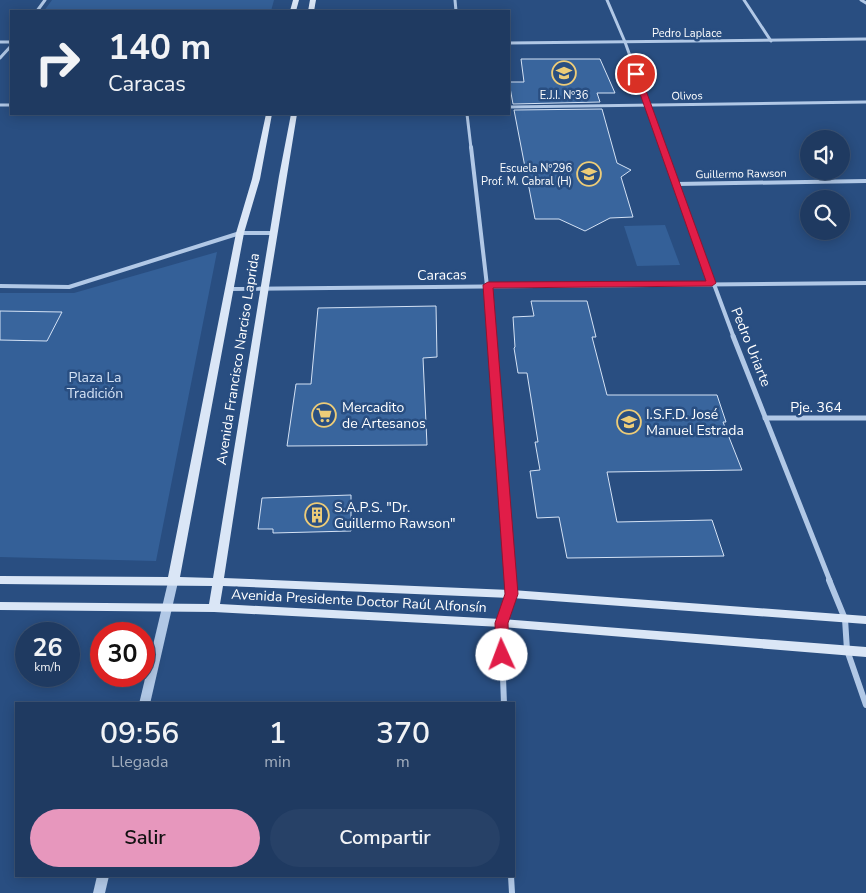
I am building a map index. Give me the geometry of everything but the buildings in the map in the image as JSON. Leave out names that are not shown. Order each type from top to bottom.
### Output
[{"type":"main road","name":"Avenida Francisco Narciso Laprida","points":[[173,582],[240,233],[256,179],[269,115]]},
{"type":"main road","name":"Avenida Francisco Narciso Laprida","points":[[214,608],[272,233],[294,115]]},
{"type":"main road","name":"Avenida Presidente Doctor Raúl Alfonsín","points":[[0,580],[218,582],[512,594],[866,620]]},
{"type":"main road","name":"Avenida Presidente Doctor Raúl Alfonsín","points":[[0,606],[214,608],[501,623],[866,652]]},
{"type":"street","name":"Pedro Uriarte","points":[[607,0],[625,42],[712,283],[845,618],[847,650],[866,705]]},
{"type":"street","points":[[744,0],[771,41]]},
{"type":"street","points":[[861,0],[866,3]]},
{"type":"street","name":"Pedro Laplace","points":[[510,43],[866,39]]},
{"type":"street","points":[[0,58],[10,45]]},
{"type":"street","name":"Olivos","points":[[510,107],[866,102]]},
{"type":"street","points":[[467,115],[488,285],[512,594],[501,623],[504,702]]},
{"type":"street","name":"Guillermo Rawson","points":[[676,184],[866,181]]},
{"type":"street","points":[[0,286],[69,287],[240,233],[272,233]]},
{"type":"street","name":"Caracas","points":[[229,289],[488,285],[866,283]]},
{"type":"street","name":"Pje. 364","points":[[765,418],[866,418]]},
{"type":"street","points":[[144,702],[173,582]]},
{"type":"street","points":[[99,893],[103,877]]},
{"type":"street","points":[[511,877],[512,893]]},
{"type":"green space","points":[[52,0],[274,0],[271,10],[45,10]]},
{"type":"green space","points":[[665,225],[680,265],[637,266],[624,226]]},
{"type":"green space","name":"Plaza La Tradición","points":[[217,252],[156,561],[0,557],[0,293],[74,293]]},
{"type":"place","name":"E.J.I. Nº36","points":[[564,73]]},
{"type":"place","name":"Escuela Nº296 Prof. M. Cabral (H)","points":[[589,174]]},
{"type":"place","name":"Mercadito de Artesanos","points":[[324,415]]},
{"type":"place","name":"I.S.F.D. José Manuel Estrada","points":[[629,422]]},
{"type":"place","name":"S.A.P.S. \"Dr. Guillermo Rawson\"","points":[[317,515]]},
{"type":"route","points":[[502,655],[501,623],[512,594],[488,285],[712,283],[636,74]]}]
